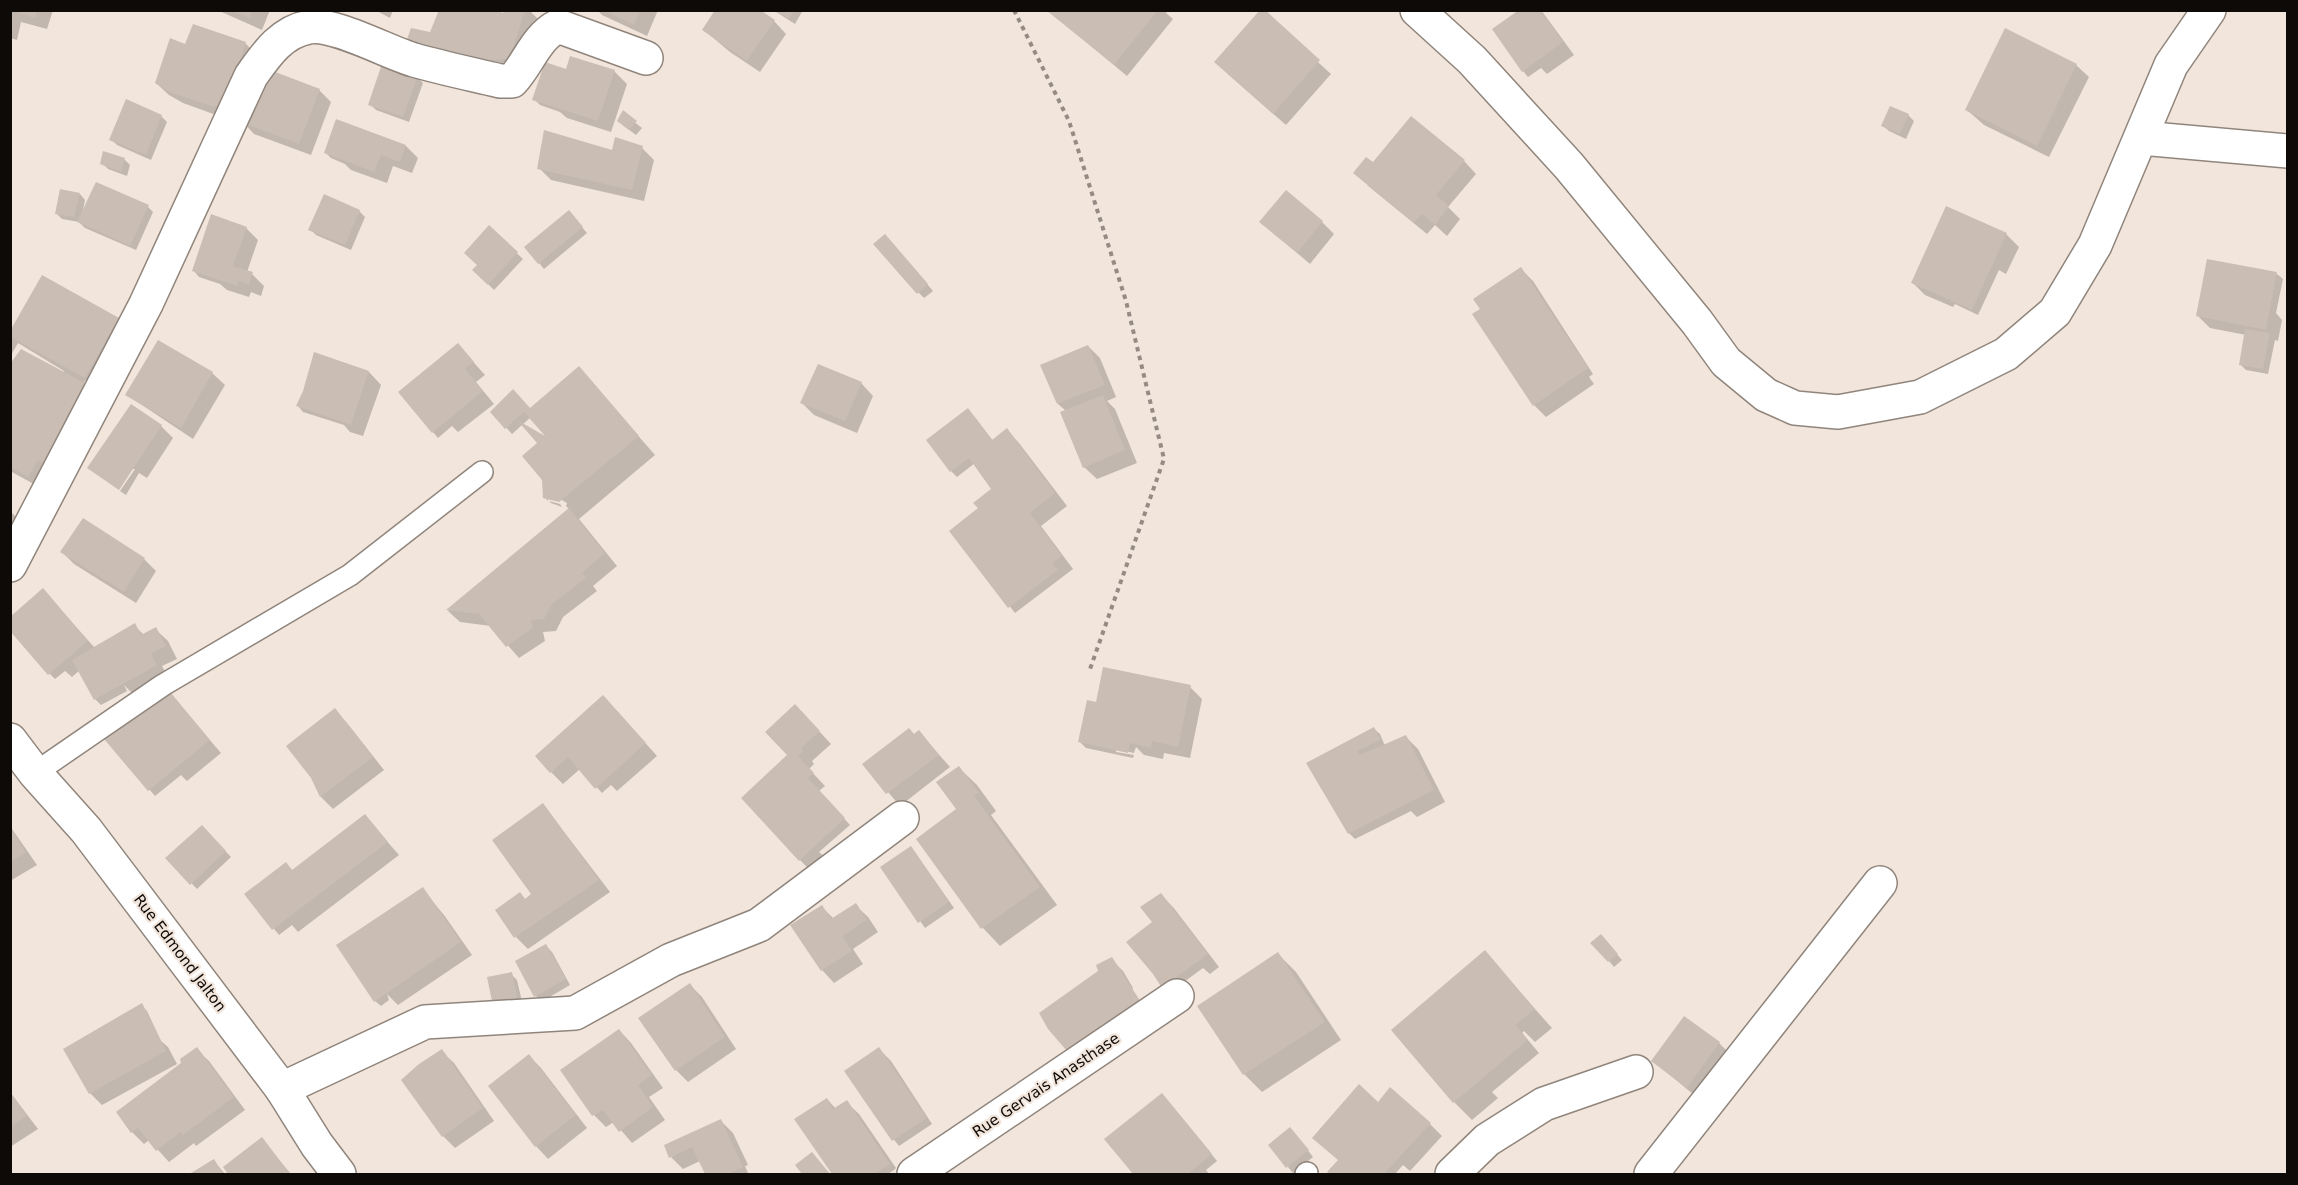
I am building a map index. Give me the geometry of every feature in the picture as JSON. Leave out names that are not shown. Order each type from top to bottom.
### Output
[{"type":"street","points":[[1418,10],[1472,60],[1569,166],[1697,322],[1726,362],[1766,395],[1795,408],[1838,412],[1920,397],[2006,354],[2055,312],[2095,246],[2171,64],[2209,10]]},
{"type":"street","points":[[10,565],[146,304],[251,76],[271,48],[289,34],[310,26],[328,28],[413,60],[500,81],[512,81],[520,73],[542,38],[558,26],[646,58]]},
{"type":"street","points":[[2141,138],[2288,151]]},
{"type":"street","name":"Rue Edmond Jalton","points":[[10,740],[35,773],[86,830],[282,1089],[317,1145],[339,1174]]},
{"type":"street","points":[[282,1089],[425,1022],[575,1012],[671,960],[759,925],[902,818]]},
{"type":"street","points":[[1651,1174],[1880,883]]},
{"type":"street","name":"Rue Gervais Anasthase","points":[[915,1174],[1177,996]]},
{"type":"street","points":[[1452,1174],[1487,1140],[1544,1104],[1636,1072]]},
{"type":"lane","points":[[35,773],[164,686],[350,575],[482,472]]},
{"type":"path","points":[[1014,10],[1069,120],[1126,301],[1164,459],[1089,672]]},
{"type":"building","points":[[10,10],[37,10],[35,18]]},
{"type":"building","points":[[230,10],[253,10],[250,18]]},
{"type":"building","points":[[439,10],[496,10],[503,13],[504,10],[525,10],[510,59],[487,60],[406,42],[411,28],[430,32]]},
{"type":"building","points":[[603,10],[641,10],[634,25]]},
{"type":"building","points":[[715,10],[760,10],[775,20],[747,61],[702,30]]},
{"type":"building","points":[[774,10],[794,10],[789,19]]},
{"type":"building","points":[[1046,10],[1158,10],[1114,65]]},
{"type":"building","points":[[1260,10],[1265,10],[1320,60],[1273,114],[1214,62]]},
{"type":"building","points":[[1519,10],[1540,10],[1563,42],[1522,72],[1492,29]]},
{"type":"building","points":[[193,24],[246,42],[228,100],[214,107],[169,92],[155,83],[170,38],[185,44]]},
{"type":"building","points":[[2005,28],[2077,64],[2037,146],[1965,110]]},
{"type":"building","points":[[570,56],[615,70],[598,121],[532,100],[545,62],[566,69]]},
{"type":"building","points":[[383,61],[418,75],[403,117],[368,105]]},
{"type":"building","points":[[262,67],[320,89],[299,144],[240,122]]},
{"type":"building","points":[[126,99],[162,115],[146,155],[109,140]]},
{"type":"building","points":[[1890,106],[1909,114],[1900,134],[1881,126]]},
{"type":"building","points":[[623,110],[637,121],[629,130],[617,121]]},
{"type":"building","points":[[1411,116],[1465,160],[1436,195],[1449,206],[1435,225],[1422,214],[1414,223],[1353,173],[1366,157],[1373,162]]},
{"type":"building","points":[[336,119],[406,145],[400,162],[381,155],[374,172],[324,153]]},
{"type":"building","points":[[544,130],[612,150],[615,137],[643,146],[632,190],[537,169]]},
{"type":"building","points":[[103,151],[125,158],[121,172],[100,164]]},
{"type":"building","points":[[96,182],[149,205],[130,246],[77,222]]},
{"type":"building","points":[[60,189],[80,193],[74,217],[55,214]]},
{"type":"building","points":[[1286,190],[1323,221],[1297,253],[1259,222]]},
{"type":"building","points":[[324,194],[360,210],[345,245],[308,230]]},
{"type":"building","points":[[1946,206],[2007,233],[1972,310],[1911,283]]},
{"type":"building","points":[[569,210],[583,227],[538,264],[524,247]]},
{"type":"building","points":[[211,214],[247,227],[233,266],[253,272],[249,285],[239,281],[237,286],[192,271]]},
{"type":"building","points":[[489,225],[518,252],[488,285],[472,270],[477,265],[464,253]]},
{"type":"building","points":[[885,234],[928,284],[917,294],[873,244]]},
{"type":"building","points":[[2207,259],[2277,272],[2266,330],[2196,316]]},
{"type":"building","points":[[1521,267],[1588,368],[1533,406],[1472,314],[1480,309],[1473,299]]},
{"type":"building","points":[[42,275],[119,318],[85,378],[10,337],[10,331]]},
{"type":"building","points":[[2245,329],[2270,333],[2263,369],[2239,365]]},
{"type":"building","points":[[158,340],[213,372],[181,428],[125,395]]},
{"type":"building","points":[[458,343],[474,362],[465,369],[483,391],[432,433],[398,392]]},
{"type":"building","points":[[1088,345],[1105,385],[1057,404],[1040,365]]},
{"type":"building","points":[[21,349],[94,388],[51,467],[38,460],[28,477],[10,467],[10,364]]},
{"type":"building","points":[[314,352],[369,371],[351,425],[296,406],[303,391]]},
{"type":"building","points":[[818,364],[862,382],[845,421],[800,403]]},
{"type":"building","points":[[579,366],[639,436],[559,502],[543,498],[542,480],[522,456],[537,443],[517,420],[545,436],[524,412],[505,429],[490,412],[513,389],[530,408]]},
{"type":"building","points":[[1103,395],[1125,450],[1083,468],[1060,412]]},
{"type":"building","points":[[131,404],[162,425],[119,490],[87,468]]},
{"type":"building","points":[[968,408],[992,440],[1007,428],[1055,493],[1030,513],[1062,556],[1052,563],[1058,570],[1008,608],[949,531],[978,508],[973,503],[991,489],[969,458],[950,472],[926,440]]},
{"type":"building","points":[[569,508],[605,553],[582,573],[586,578],[551,605],[544,619],[531,620],[533,628],[506,647],[479,614],[446,610]]},
{"type":"building","points":[[83,518],[145,558],[124,592],[60,552]]},
{"type":"building","points":[[43,588],[88,641],[48,675],[10,631],[10,617]]},
{"type":"building","points":[[135,623],[141,635],[156,627],[166,646],[151,654],[157,665],[94,700],[72,660]]},
{"type":"building","points":[[1103,667],[1191,685],[1178,747],[1152,741],[1151,748],[1130,743],[1128,753],[1078,742],[1087,700],[1096,702]]},
{"type":"building","points":[[166,687],[210,740],[148,791],[104,739]]},
{"type":"building","points":[[603,695],[646,743],[595,789],[568,757],[550,773],[535,756]]},
{"type":"building","points":[[795,704],[820,731],[801,748],[803,751],[798,756],[814,773],[808,778],[845,818],[799,861],[741,798],[787,755],[765,732]]},
{"type":"building","points":[[335,708],[373,757],[320,797],[311,778],[286,746]]},
{"type":"building","points":[[1374,727],[1381,740],[1357,751],[1360,755],[1406,735],[1434,790],[1348,834],[1306,763]]},
{"type":"building","points":[[909,728],[914,734],[919,730],[939,755],[886,794],[862,764]]},
{"type":"building","points":[[959,766],[979,793],[974,796],[1040,887],[981,929],[916,839],[956,809],[936,782]]},
{"type":"building","points":[[543,803],[599,880],[514,938],[495,910],[520,892],[525,899],[531,894],[492,840]]},
{"type":"building","points":[[365,814],[388,842],[272,930],[244,894],[286,862],[292,870]]},
{"type":"building","points":[[202,825],[226,851],[190,885],[165,858]]},
{"type":"building","points":[[10,826],[26,853],[10,862]]},
{"type":"building","points":[[911,846],[949,902],[918,923],[880,867]]},
{"type":"building","points":[[423,887],[461,942],[374,1002],[336,945]]},
{"type":"building","points":[[1161,893],[1208,954],[1162,988],[1126,942],[1152,922],[1140,907]]},
{"type":"building","points":[[856,903],[867,920],[842,936],[852,951],[821,971],[790,925],[822,905],[831,919]]},
{"type":"building","points":[[1601,934],[1618,954],[1608,962],[1590,943]]},
{"type":"building","points":[[546,944],[566,979],[534,997],[515,961]]},
{"type":"building","points":[[1485,950],[1535,1009],[1516,1025],[1528,1040],[1453,1103],[1391,1030]]},
{"type":"building","points":[[1278,952],[1325,1022],[1243,1075],[1197,1006]]},
{"type":"building","points":[[1112,957],[1140,1001],[1067,1051],[1048,1029],[1039,1013],[1098,971],[1096,965]]},
{"type":"building","points":[[512,972],[518,1001],[493,1006],[487,977]]},
{"type":"building","points":[[690,983],[725,1037],[675,1071],[638,1018]]},
{"type":"building","points":[[142,1003],[166,1051],[89,1094],[63,1049]]},
{"type":"building","points":[[1684,1016],[1720,1042],[1687,1088],[1651,1061]]},
{"type":"building","points":[[619,1029],[652,1075],[638,1085],[653,1107],[619,1132],[603,1110],[592,1116],[560,1070]]},
{"type":"building","points":[[197,1047],[234,1097],[183,1135],[181,1132],[156,1151],[138,1128],[131,1133],[116,1112],[181,1063],[180,1059]]},
{"type":"building","points":[[879,1047],[927,1118],[892,1141],[844,1071]]},
{"type":"building","points":[[442,1049],[483,1108],[442,1137],[401,1080],[419,1064]]},
{"type":"building","points":[[529,1054],[576,1115],[535,1147],[488,1086]]},
{"type":"building","points":[[1359,1084],[1378,1102],[1390,1087],[1431,1123],[1384,1174],[1330,1174],[1327,1172],[1338,1160],[1312,1138]]},
{"type":"building","points":[[10,1092],[27,1116],[10,1127]]},
{"type":"building","points":[[1162,1093],[1212,1154],[1188,1174],[1133,1174],[1104,1139]]},
{"type":"building","points":[[827,1098],[833,1109],[847,1100],[890,1164],[874,1174],[832,1174],[794,1119]]},
{"type":"building","points":[[721,1119],[743,1167],[728,1174],[705,1174],[692,1147],[669,1158],[664,1145]]},
{"type":"building","points":[[1290,1127],[1309,1150],[1286,1168],[1268,1145]]},
{"type":"building","points":[[262,1137],[290,1174],[228,1174],[223,1167]]},
{"type":"building","points":[[812,1152],[830,1174],[802,1174],[795,1165]]},
{"type":"building","points":[[214,1159],[223,1174],[191,1173]]}]
